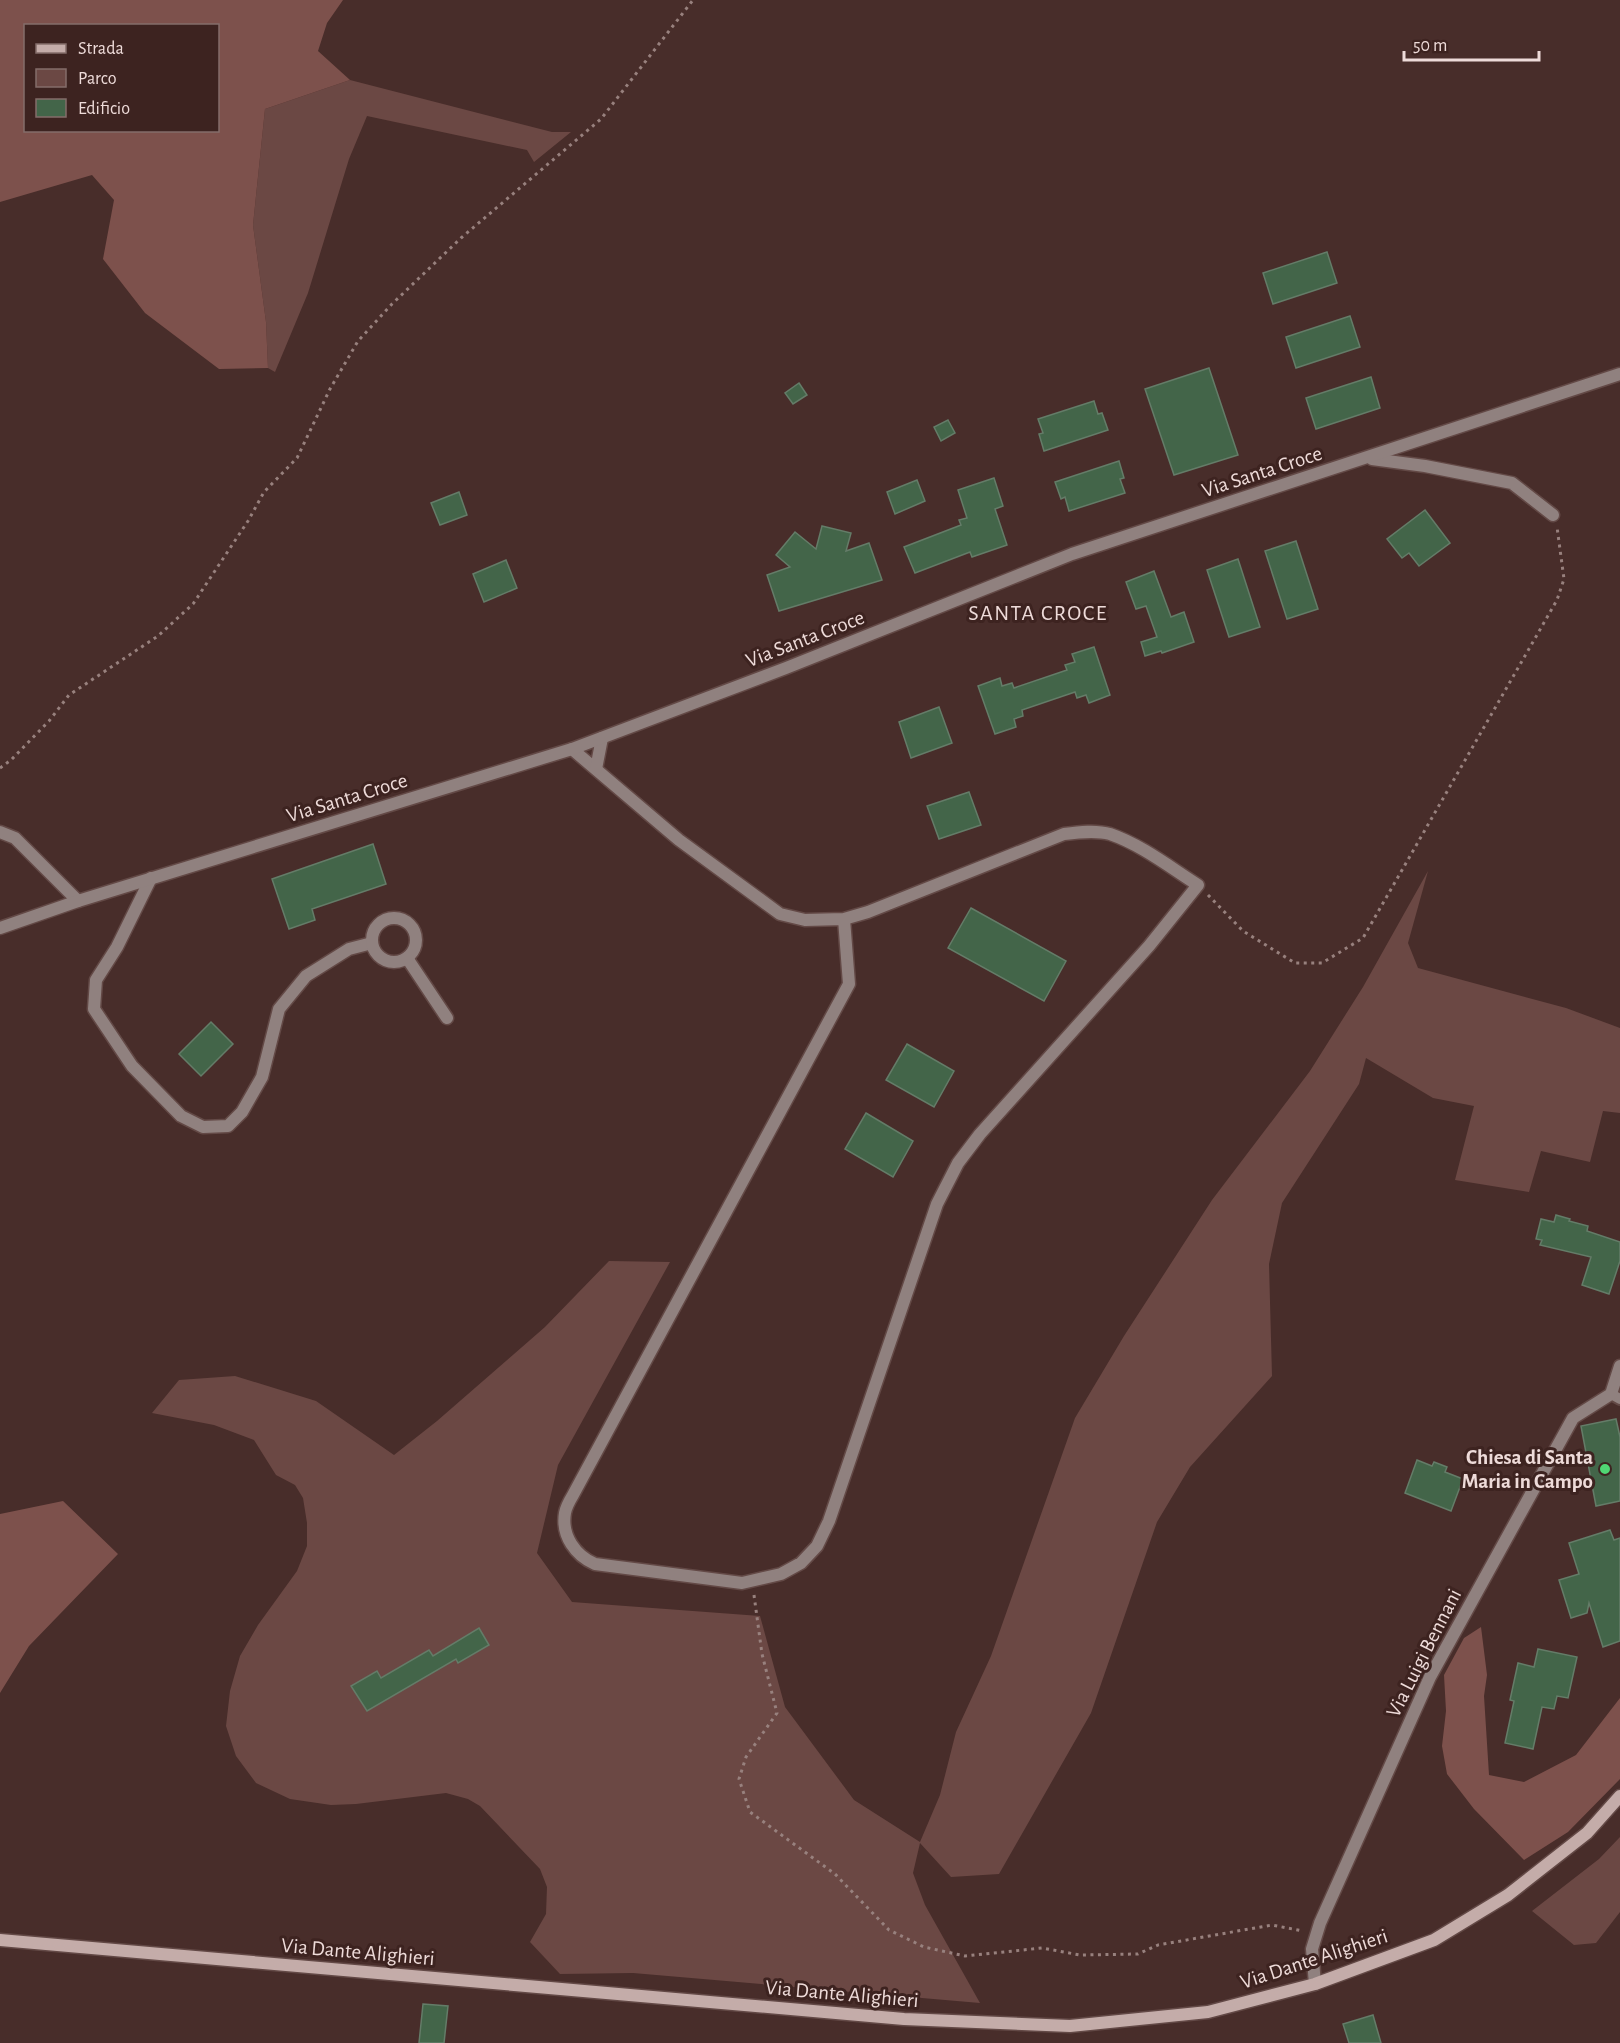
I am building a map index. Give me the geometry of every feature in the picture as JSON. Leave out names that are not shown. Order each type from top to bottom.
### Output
[{"type":"main road","name":"Via Dante Alighieri","points":[[0,1940],[904,2019],[1070,2026],[1208,2012],[1315,1984],[1434,1940],[1508,1895],[1587,1833],[1620,1796]]},
{"type":"street","name":"Via Santa Croce","points":[[0,928],[151,878],[572,749],[786,668],[1072,554],[1620,374]]},
{"type":"street","points":[[1368,458],[1425,466],[1512,483],[1552,514]]},
{"type":"street","points":[[596,769],[602,738]]},
{"type":"street","points":[[572,749],[679,840],[780,914],[805,920],[844,919],[868,912],[1064,834],[1083,831],[1108,834],[1131,843],[1198,885],[1149,946],[980,1134],[958,1163],[937,1204],[829,1521],[817,1546],[801,1563],[781,1574],[742,1583],[595,1564],[584,1559],[573,1548],[566,1532],[565,1513],[849,984],[844,919]]},
{"type":"street","points":[[0,832],[15,838],[78,901]]},
{"type":"street","points":[[151,878],[117,947],[96,980],[94,1009],[132,1066],[181,1116],[203,1127],[228,1126],[242,1112],[262,1077],[279,1009],[306,976],[348,949],[372,943]]},
{"type":"street","points":[[393,917],[407,921],[416,933],[417,940],[412,953],[406,958],[392,962],[385,960],[379,956],[372,943],[375,928],[386,919],[393,917]]},
{"type":"street","points":[[406,958],[447,1018]]},
{"type":"street","name":"Via Luigi Bennani","points":[[1315,1984],[1312,1948],[1317,1934],[1430,1677],[1573,1418],[1615,1396],[1620,1366]]},
{"type":"path","points":[[0,768],[50,721],[69,695],[158,636],[193,604],[248,521],[264,492],[297,458],[330,389],[358,341],[392,304],[461,238],[601,119],[693,0]]},
{"type":"path","points":[[1198,885],[1243,931],[1295,963],[1322,963],[1363,938],[1557,600],[1564,579],[1558,531],[1552,514]]},
{"type":"path","points":[[752,1581],[762,1654],[777,1713],[746,1757],[740,1779],[750,1812],[835,1874],[889,1930],[924,1947],[965,1956],[1042,1948],[1080,1955],[1138,1954],[1158,1946],[1272,1925],[1317,1934]]},
{"type":"green space","points":[[350,80],[552,132],[571,132],[534,162],[527,150],[367,116],[349,159],[308,293],[275,372],[268,368],[266,322],[253,225],[265,109]]},
{"type":"green space","points":[[1428,871],[1408,943],[1418,968],[1566,1008],[1620,1028],[1620,1113],[1603,1111],[1590,1162],[1541,1151],[1529,1192],[1455,1180],[1474,1106],[1433,1098],[1366,1058],[1359,1084],[1282,1203],[1269,1264],[1272,1376],[1190,1467],[1157,1522],[1091,1713],[999,1874],[951,1877],[920,1843],[913,1873],[925,1905],[980,2003],[633,1973],[560,1974],[530,1942],[546,1914],[547,1887],[540,1869],[480,1806],[468,1799],[446,1793],[331,1805],[290,1799],[256,1783],[236,1756],[226,1726],[230,1691],[240,1656],[258,1625],[297,1571],[307,1546],[307,1523],[303,1498],[295,1485],[276,1475],[254,1440],[214,1425],[152,1413],[179,1380],[235,1376],[316,1401],[394,1455],[437,1421],[545,1327],[609,1261],[670,1262],[558,1465],[537,1553],[572,1602],[760,1616],[785,1707],[854,1800],[920,1842],[940,1795],[956,1732],[991,1656],[1075,1418],[1124,1336],[1212,1200],[1310,1071],[1363,987]]},
{"type":"green space","points":[[1620,1837],[1620,1912],[1596,1943],[1574,1945],[1532,1911],[1599,1859]]},
{"type":"shaded area","points":[[0,0],[343,0],[327,23],[318,51],[350,80],[265,109],[253,225],[266,322],[268,368],[219,369],[145,313],[103,259],[114,200],[92,175],[0,202]]},
{"type":"shaded area","points":[[63,1501],[118,1554],[29,1646],[0,1693],[0,1514]]},
{"type":"shaded area","points":[[1481,1627],[1487,1675],[1484,1696],[1489,1775],[1524,1782],[1576,1755],[1620,1698],[1620,1779],[1568,1832],[1524,1860],[1474,1809],[1447,1774],[1442,1746],[1446,1711],[1444,1675],[1464,1638]]},
{"type":"building","points":[[1327,252],[1337,283],[1273,304],[1263,273]]},
{"type":"building","points":[[1350,316],[1360,347],[1296,368],[1286,337]]},
{"type":"building","points":[[1209,368],[1238,455],[1174,475],[1145,389]]},
{"type":"building","points":[[1371,377],[1380,408],[1316,429],[1306,398]]},
{"type":"building","points":[[799,383],[807,395],[793,404],[785,393]]},
{"type":"building","points":[[1094,401],[1098,414],[1102,413],[1108,430],[1044,451],[1039,434],[1043,433],[1038,419]]},
{"type":"building","points":[[948,420],[955,433],[941,441],[934,427]]},
{"type":"building","points":[[1119,461],[1124,478],[1120,479],[1125,493],[1069,511],[1065,497],[1061,499],[1055,482]]},
{"type":"building","points":[[994,478],[1003,506],[995,509],[1007,545],[972,557],[970,552],[915,573],[904,547],[961,525],[959,520],[967,518],[958,490]]},
{"type":"building","points":[[917,480],[925,501],[895,514],[887,492]]},
{"type":"building","points":[[459,492],[467,515],[440,525],[431,503]]},
{"type":"building","points":[[1425,510],[1450,543],[1419,566],[1409,553],[1402,558],[1387,539]]},
{"type":"building","points":[[822,526],[851,533],[846,551],[869,543],[882,580],[779,611],[767,575],[790,567],[776,555],[795,532],[816,549]]},
{"type":"building","points":[[1296,541],[1318,609],[1287,619],[1265,551]]},
{"type":"building","points":[[1238,559],[1260,627],[1229,637],[1207,570]]},
{"type":"building","points":[[506,560],[517,588],[484,602],[473,574]]},
{"type":"building","points":[[1154,571],[1171,617],[1184,612],[1194,642],[1145,656],[1141,642],[1157,637],[1146,606],[1136,609],[1126,582]]},
{"type":"building","points":[[1094,647],[1110,695],[1089,703],[1086,695],[1077,698],[1075,692],[1022,710],[1023,716],[1014,719],[1016,727],[995,734],[978,686],[1000,678],[1002,686],[1012,683],[1014,688],[1067,670],[1065,665],[1075,662],[1072,654]]},
{"type":"building","points":[[939,707],[952,743],[911,758],[899,722]]},
{"type":"building","points":[[969,792],[981,825],[939,839],[927,806]]},
{"type":"building","points":[[373,844],[386,884],[312,909],[315,920],[289,929],[272,879]]},
{"type":"building","points":[[971,908],[1066,961],[1044,1001],[948,948]]},
{"type":"building","points":[[211,1022],[233,1044],[201,1076],[179,1054]]},
{"type":"building","points":[[907,1044],[954,1071],[934,1107],[886,1080]]},
{"type":"building","points":[[866,1113],[913,1141],[893,1177],[845,1149]]},
{"type":"building","points":[[1556,1215],[1588,1226],[1587,1231],[1620,1242],[1620,1261],[1609,1294],[1582,1285],[1591,1257],[1540,1245],[1542,1240],[1536,1239],[1541,1219],[1554,1222]]},
{"type":"building","name":"Chiesa di Santa Maria in Campo","points":[[1616,1419],[1620,1437],[1620,1501],[1596,1506],[1581,1426]]},
{"type":"building","points":[[1417,1460],[1432,1466],[1434,1462],[1447,1467],[1445,1472],[1463,1479],[1451,1511],[1405,1493]]},
{"type":"building","points":[[1610,1530],[1614,1540],[1620,1538],[1620,1641],[1603,1647],[1589,1603],[1587,1613],[1571,1618],[1559,1580],[1579,1574],[1569,1543]]},
{"type":"building","points":[[479,1628],[489,1645],[458,1663],[456,1659],[367,1711],[351,1686],[377,1671],[381,1678],[429,1650],[433,1656]]},
{"type":"building","points":[[1538,1649],[1577,1657],[1568,1698],[1557,1696],[1554,1709],[1542,1707],[1533,1749],[1505,1743],[1514,1701],[1510,1700],[1518,1663],[1534,1667]]},
{"type":"building","points":[[423,2004],[448,2006],[444,2043],[419,2043]]},
{"type":"building","points":[[1373,2015],[1381,2043],[1349,2043],[1343,2024]]},
{"type":"place","name":"Chiesa di Santa Maria in Campo","points":[[1605,1469]]},
{"type":"district","name":"SANTA CROCE","points":[[1038,613]]}]
